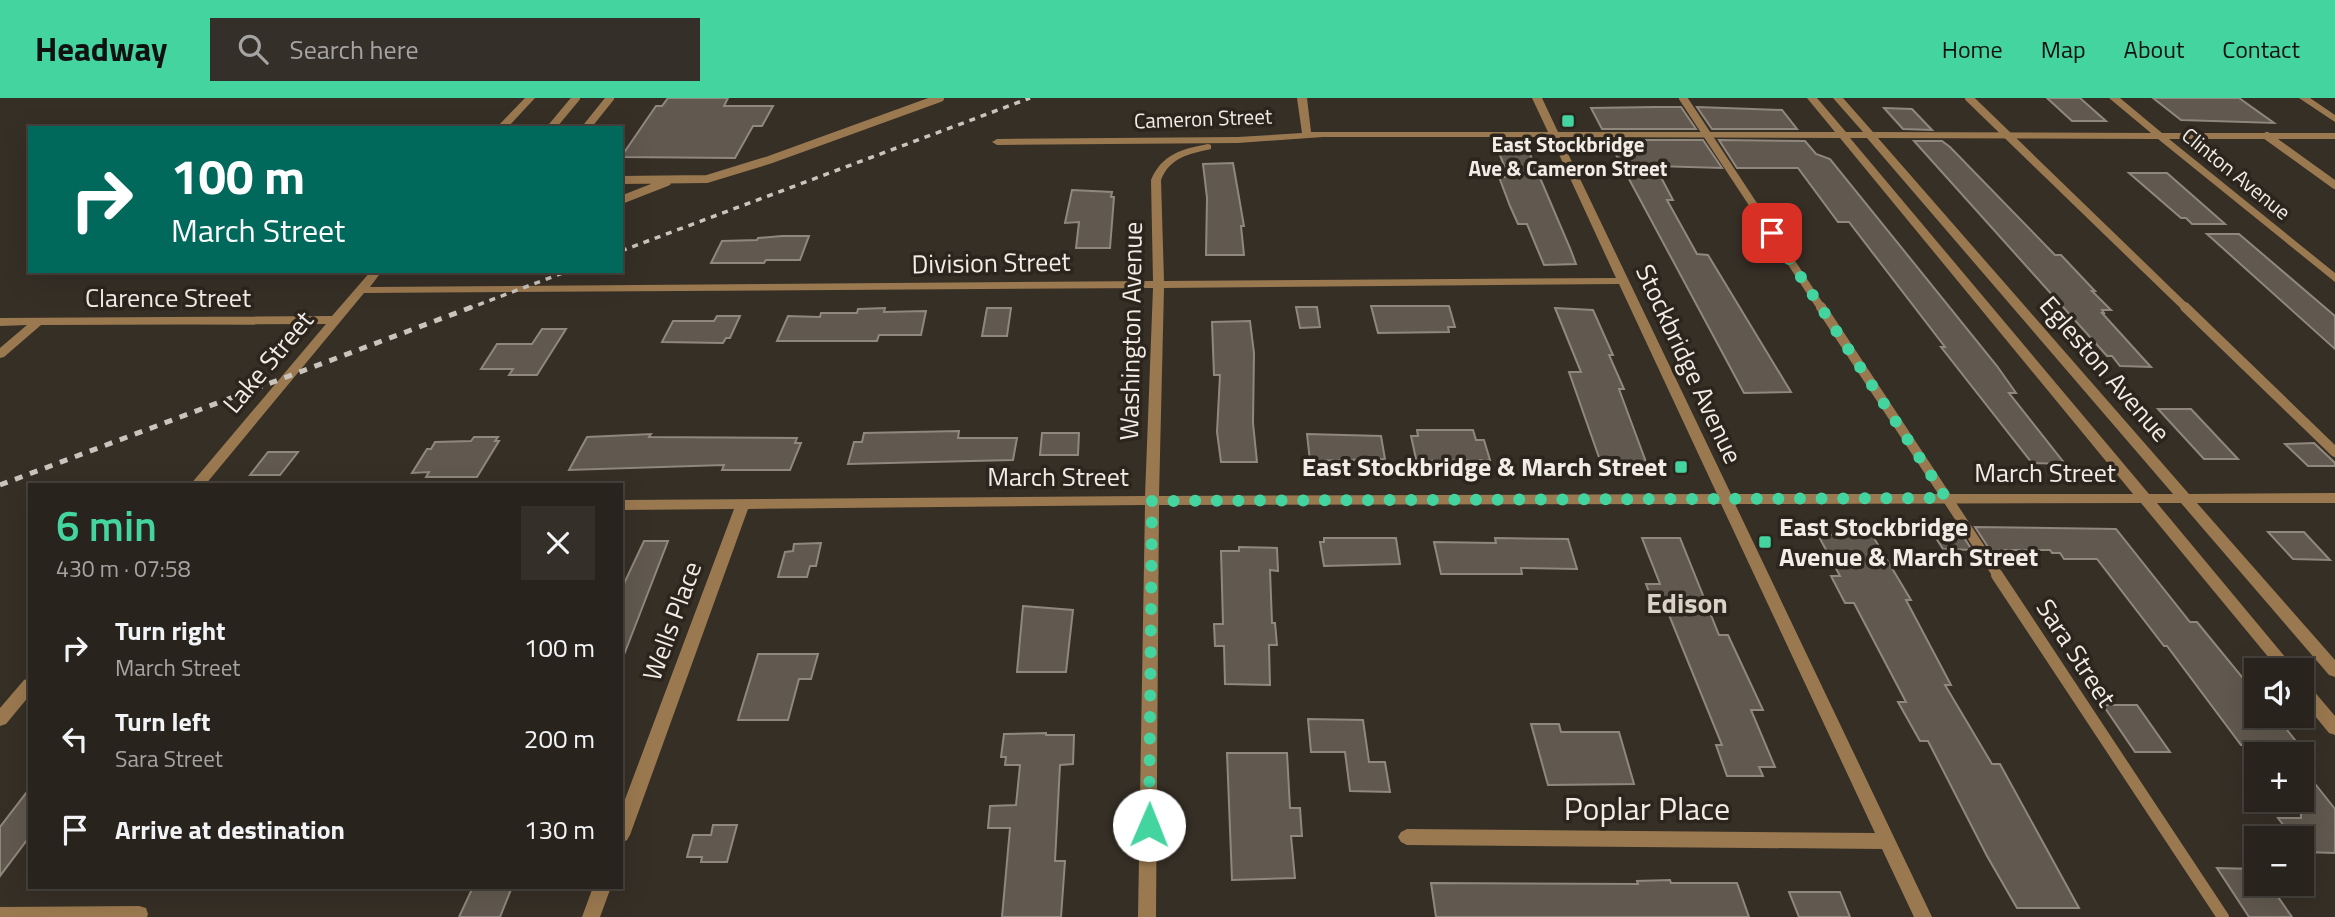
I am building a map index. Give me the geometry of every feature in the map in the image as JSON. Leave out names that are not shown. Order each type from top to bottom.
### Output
[{"type":"street","points":[[502,126],[530,98]]},
{"type":"street","points":[[1302,98],[1307,135]]},
{"type":"street","name":"Stockbridge Avenue","points":[[1537,98],[1923,917]]},
{"type":"street","name":"Egleston Avenue","points":[[1812,98],[2278,658]]},
{"type":"street","name":"Egleston Avenue","points":[[1838,98],[2335,671]]},
{"type":"street","name":"Clinton Avenue","points":[[2114,98],[2335,279]]},
{"type":"street","points":[[2304,98],[2335,119]]},
{"type":"street","name":"Cameron Street","points":[[997,142],[1238,140],[1307,135],[2335,136]]},
{"type":"street","name":"Washington Avenue","points":[[1147,917],[1152,501],[1159,284],[1156,180],[1166,160],[1183,152],[1238,140]]},
{"type":"street","name":"Lake Street","points":[[199,483],[374,273]]},
{"type":"street","name":"Division Street","points":[[360,290],[1622,281]]},
{"type":"street","points":[[1967,284],[2000,284]]},
{"type":"street","name":"Clarence Street","points":[[0,322],[335,320]]},
{"type":"street","points":[[0,355],[39,321]]},
{"type":"street","name":"March Street","points":[[623,505],[1725,498],[2335,498]]},
{"type":"street","name":"Wells Place","points":[[623,830],[743,503]]},
{"type":"street","points":[[0,719],[28,686]]},
{"type":"street","points":[[2314,703],[2335,728]]},
{"type":"street","name":"Poplar Place","points":[[1407,837],[1887,841]]},
{"type":"street","points":[[591,917],[601,889]]},
{"type":"street","points":[[0,915],[139,914]]},
{"type":"lane","points":[[553,126],[576,98]]},
{"type":"lane","points":[[588,126],[610,98]]},
{"type":"lane","points":[[623,180],[707,179],[751,166],[940,98]]},
{"type":"lane","name":"Sara Street","points":[[1683,98],[2223,917]]},
{"type":"lane","points":[[1969,98],[2335,452]]},
{"type":"lane","points":[[2267,136],[2335,185]]},
{"type":"lane","points":[[623,199],[674,179]]},
{"type":"building","points":[[668,98],[728,98],[724,106],[773,106],[762,126],[753,126],[735,158],[623,157],[656,106],[662,106]]},
{"type":"building","points":[[2047,98],[2080,98],[2106,121],[2072,121]]},
{"type":"building","points":[[2153,98],[2239,98],[2274,123],[2181,120]]},
{"type":"building","points":[[1681,107],[1696,129],[1602,129],[1591,108]]},
{"type":"building","points":[[1697,107],[1782,110],[1797,129],[1712,129]]},
{"type":"building","points":[[1884,108],[1912,109],[1932,130],[1903,129]]},
{"type":"building","points":[[1608,140],[1703,140],[1722,168],[1655,166],[1673,200],[1667,200],[1697,254],[1708,255],[1791,392],[1744,393]]},
{"type":"building","points":[[1719,140],[1805,141],[1816,154],[1830,159],[1997,366],[2016,393],[2009,393],[2065,464],[2032,463],[1941,347],[1945,347],[1849,222],[1838,222],[1798,168],[1737,168]]},
{"type":"building","points":[[1914,141],[1942,141],[1950,147],[2055,255],[2061,255],[2095,291],[2092,291],[2111,310],[2102,310],[2102,313],[2151,367],[2120,366],[2112,356],[2107,356]]},
{"type":"building","points":[[1529,152],[1576,264],[1544,265],[1527,224],[1518,224],[1510,206],[1499,177],[1509,177],[1499,153]]},
{"type":"building","points":[[1233,163],[1244,226],[1241,226],[1244,255],[1206,255],[1207,198],[1203,164]]},
{"type":"building","points":[[2129,173],[2167,173],[2225,224],[2192,224],[2186,218],[2181,218]]},
{"type":"building","points":[[1072,190],[1112,192],[1111,197],[1114,197],[1110,248],[1076,248],[1079,222],[1065,223]]},
{"type":"building","points":[[2207,234],[2239,234],[2335,316],[2335,349]]},
{"type":"building","points":[[809,236],[800,260],[711,263],[722,241]]},
{"type":"building","points":[[1371,306],[1449,306],[1455,327],[1448,327],[1449,332],[1378,333]]},
{"type":"building","points":[[1296,307],[1317,307],[1320,327],[1300,328]]},
{"type":"building","points":[[885,308],[884,312],[926,311],[921,335],[879,335],[877,341],[777,341],[788,316],[820,317],[821,313],[857,313],[858,309]]},
{"type":"building","points":[[987,308],[1011,308],[1007,336],[982,336]]},
{"type":"building","points":[[1555,308],[1593,310],[1613,355],[1609,355],[1624,389],[1619,389],[1646,462],[1601,463],[1569,372],[1581,372]]},
{"type":"building","points":[[717,316],[740,316],[730,338],[726,338],[723,343],[662,342],[673,321],[714,321]]},
{"type":"building","points":[[1250,321],[1254,353],[1253,423],[1257,462],[1221,462],[1217,432],[1220,375],[1214,375],[1212,322]]},
{"type":"building","points":[[542,329],[566,329],[537,375],[509,375],[513,369],[481,369],[497,344],[532,344]]},
{"type":"building","points":[[2158,409],[2191,409],[2238,459],[2204,459]]},
{"type":"building","points":[[1417,430],[1473,430],[1476,440],[1484,440],[1490,460],[1416,459],[1411,436],[1418,436]]},
{"type":"building","points":[[959,431],[958,438],[1017,438],[1013,460],[848,464],[854,442],[862,442],[864,433]]},
{"type":"building","points":[[1042,433],[1079,433],[1078,455],[1040,455]]},
{"type":"building","points":[[651,434],[649,437],[797,438],[795,443],[801,443],[790,470],[722,470],[724,465],[569,470],[587,437]]},
{"type":"building","points":[[1307,434],[1381,436],[1385,459],[1310,461]]},
{"type":"building","points":[[474,437],[498,437],[495,441],[499,441],[477,477],[426,477],[429,472],[412,473],[427,449],[431,449],[435,442],[471,441]]},
{"type":"building","points":[[2314,443],[2335,466],[2308,466],[2285,444]]},
{"type":"building","points":[[268,452],[298,452],[280,475],[250,475]]},
{"type":"building","points":[[1929,527],[1957,527],[1972,550],[1943,549]]},
{"type":"building","points":[[1975,527],[2116,529],[2190,622],[2197,622],[2244,679],[2244,728],[2286,728],[2297,742],[2244,742],[2244,745],[2241,745],[2097,559],[2064,559],[2060,553],[2052,553],[2050,550],[1990,550]]},
{"type":"building","points":[[2268,532],[2304,532],[2330,560],[2293,559]]},
{"type":"building","points":[[1834,533],[1871,533],[1911,600],[1906,600],[1951,685],[1945,685],[1992,764],[2000,764],[2079,908],[2017,908],[1928,741],[1920,741],[1898,702],[1906,702],[1854,603],[1845,603],[1831,576],[1840,576],[1818,535],[1836,535]]},
{"type":"building","points":[[1324,538],[1396,538],[1400,564],[1324,566],[1320,542],[1324,542]]},
{"type":"building","points":[[1495,538],[1568,539],[1577,569],[1521,568],[1522,574],[1441,574],[1434,542],[1496,543]]},
{"type":"building","points":[[1642,538],[1680,538],[1719,635],[1728,635],[1763,710],[1751,710],[1775,767],[1759,767],[1763,776],[1727,776],[1716,745],[1722,745],[1667,610],[1656,610],[1646,584],[1660,584]]},
{"type":"building","points":[[644,541],[668,541],[623,657],[623,586]]},
{"type":"building","points":[[821,543],[816,566],[810,566],[807,577],[778,577],[785,552],[793,551],[794,544]]},
{"type":"building","points":[[1239,547],[1277,548],[1278,571],[1270,570],[1272,623],[1275,623],[1277,645],[1269,645],[1270,685],[1225,684],[1224,646],[1215,646],[1214,624],[1223,624],[1221,551],[1239,551]]},
{"type":"building","points":[[1023,606],[1073,610],[1066,672],[1017,672]]},
{"type":"building","points":[[758,654],[818,654],[811,679],[799,679],[788,720],[738,720]]},
{"type":"building","points":[[2103,705],[2137,705],[2170,752],[2135,752]]},
{"type":"building","points":[[1308,719],[1363,720],[1369,762],[1385,762],[1390,792],[1350,791],[1345,752],[1311,752]]},
{"type":"building","points":[[1531,724],[1559,724],[1561,732],[1619,732],[1634,784],[1548,785]]},
{"type":"building","points":[[1004,734],[1074,735],[1073,764],[1060,765],[1055,861],[1065,861],[1061,917],[1002,917],[1010,828],[988,828],[990,806],[1016,805],[1020,765],[1005,765],[1006,757],[1001,757]]},
{"type":"building","points":[[1227,753],[1287,753],[1290,808],[1300,808],[1302,836],[1291,836],[1295,878],[1232,880]]},
{"type":"building","points":[[2314,782],[2335,809],[2335,853],[2314,852],[2314,826],[2284,826],[2278,818],[2301,818],[2301,812],[2314,812]]},
{"type":"building","points":[[28,791],[28,839],[0,876],[0,827]]},
{"type":"building","points":[[713,825],[737,825],[727,862],[701,862],[702,857],[687,857],[693,835],[711,835]]},
{"type":"building","points":[[2217,868],[2244,869],[2244,896],[2277,896],[2292,917],[2249,917]]},
{"type":"building","points":[[1670,880],[1671,883],[1737,883],[1749,917],[1436,917],[1431,883],[1638,884],[1637,881]]},
{"type":"building","points":[[472,889],[511,889],[500,917],[459,917]]},
{"type":"building","points":[[1789,892],[1840,892],[1850,917],[1799,917]]},
{"type":"railway","points":[[623,250],[1030,98]]},
{"type":"railway","points":[[467,309],[563,273]]},
{"type":"railway","points":[[0,485],[472,307]]},
{"type":"place","name":"East Stockbridge Ave & Cameron Street","points":[[1568,121]]},
{"type":"place","name":"East Stockbridge & March Street","points":[[1681,467]]},
{"type":"place","name":"East Stockbridge Avenue & March Street","points":[[1765,542]]},
{"type":"district","name":"Edison","points":[[1687,603]]},
{"type":"route","points":[[1149,825],[1152,501],[1946,498],[1772,233]]}]
